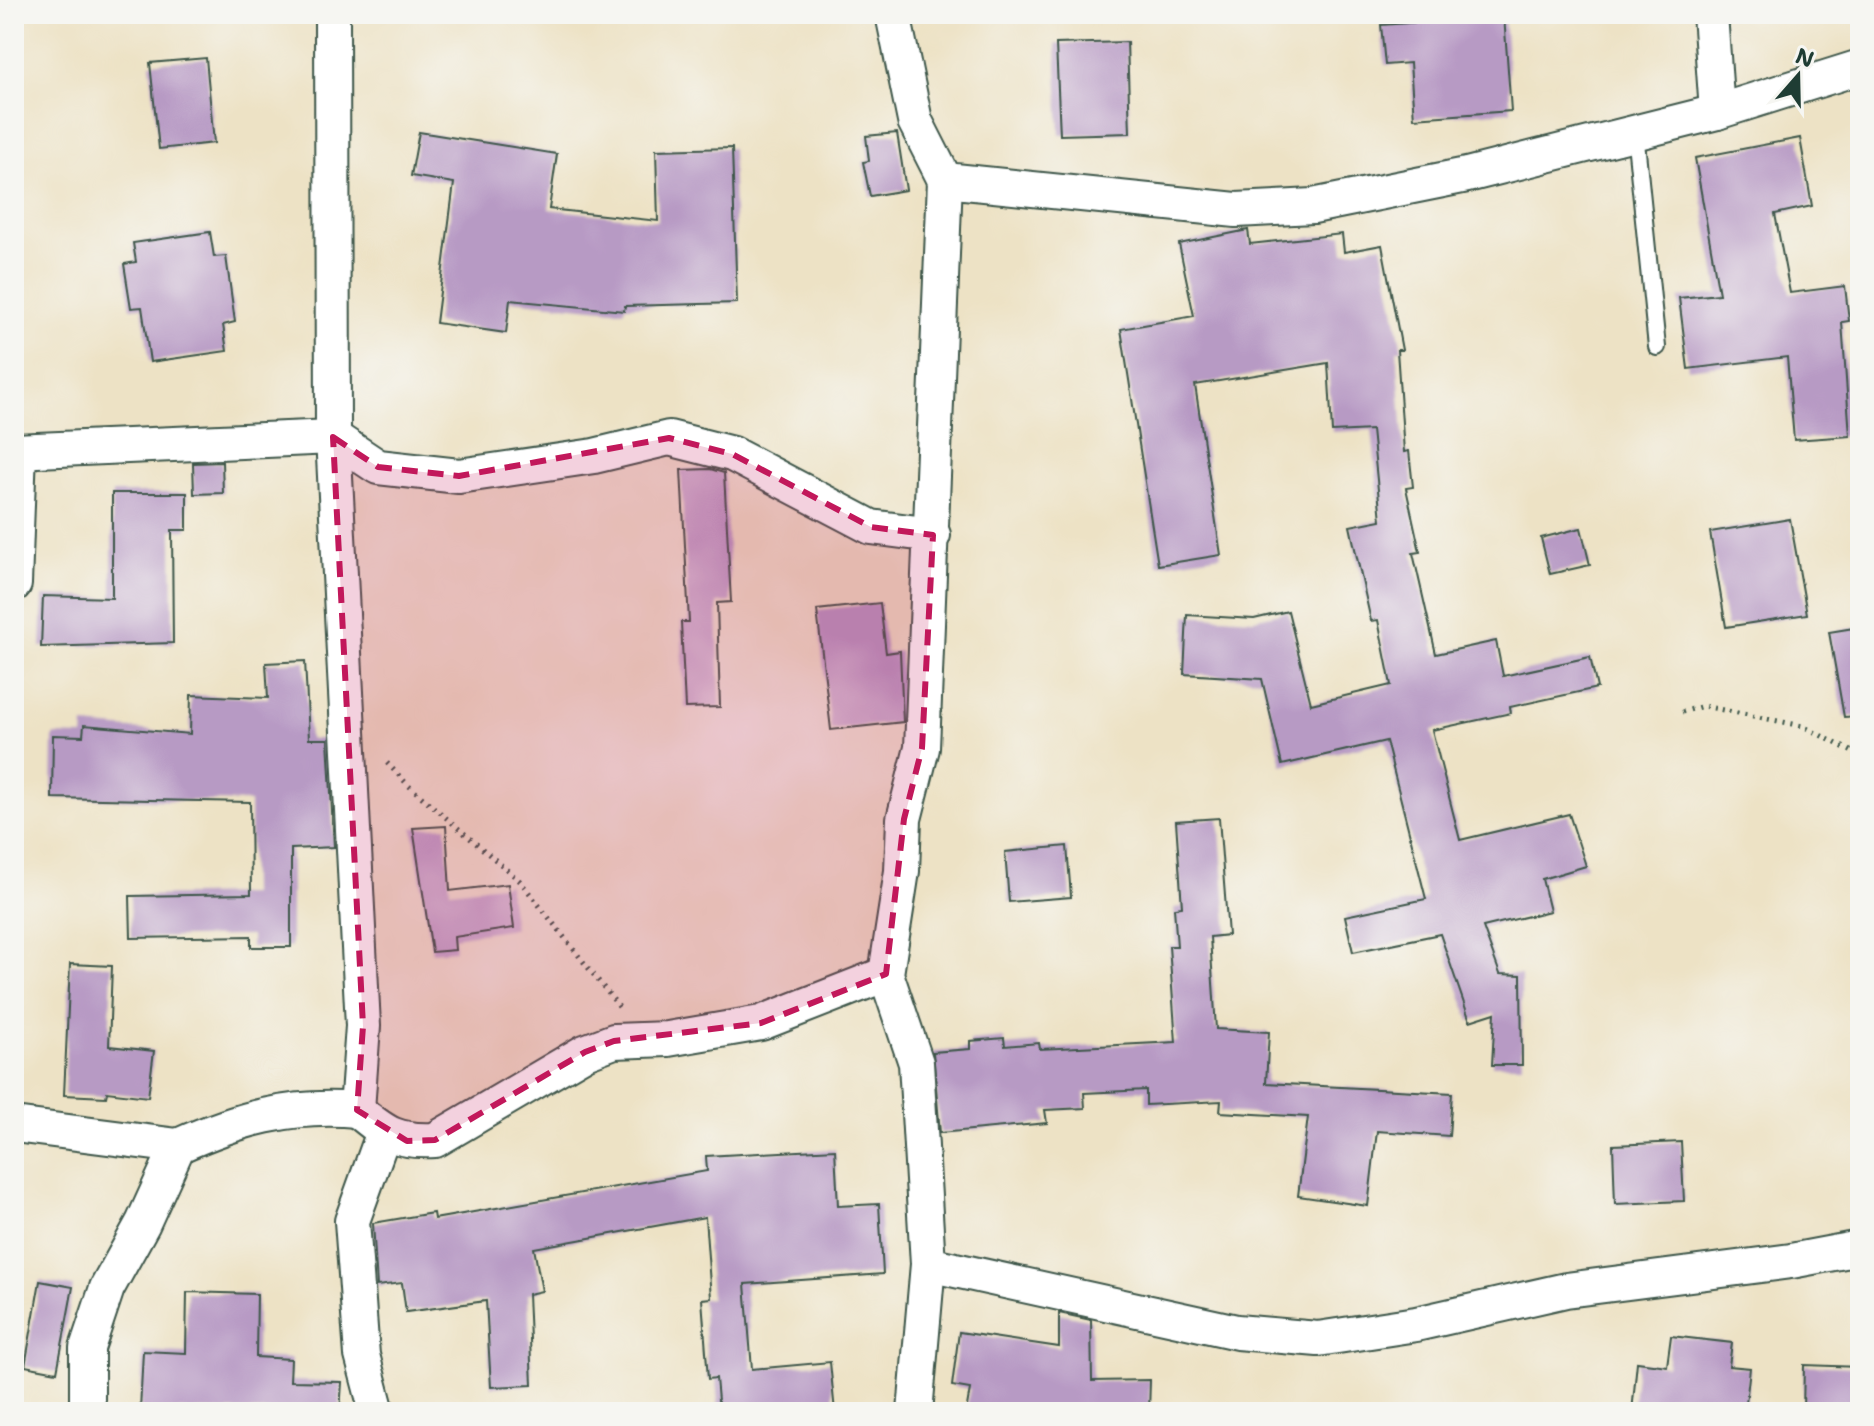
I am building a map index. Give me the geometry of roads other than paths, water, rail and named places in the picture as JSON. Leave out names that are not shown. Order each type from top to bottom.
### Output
[{"type":"street","points":[[332,14],[333,437],[363,1026],[357,1110]]},
{"type":"street","points":[[893,14],[915,121],[945,180],[922,748],[904,819],[902,871],[886,974],[916,1063],[928,1264],[915,1412]]},
{"type":"street","points":[[1710,14],[1717,112]]},
{"type":"street","points":[[945,180],[1236,210],[1313,206],[1467,175],[1717,112],[1860,67]]},
{"type":"street","points":[[14,584],[17,451],[333,437],[378,467],[459,476],[594,456],[669,438],[732,454],[871,527],[933,535]]},
{"type":"street","points":[[14,1125],[178,1146],[231,1123],[278,1110],[321,1107],[357,1110],[384,1132],[407,1141],[435,1140],[585,1052],[614,1041],[645,1040],[761,1023],[886,974]]},
{"type":"street","points":[[377,1412],[362,1355],[352,1221],[384,1132]]},
{"type":"street","points":[[87,1412],[87,1348],[107,1288],[178,1146]]},
{"type":"street","points":[[928,1264],[1237,1332],[1318,1339],[1416,1324],[1566,1290],[1859,1250]]},
{"type":"lane","points":[[1635,132],[1657,347]]}]
